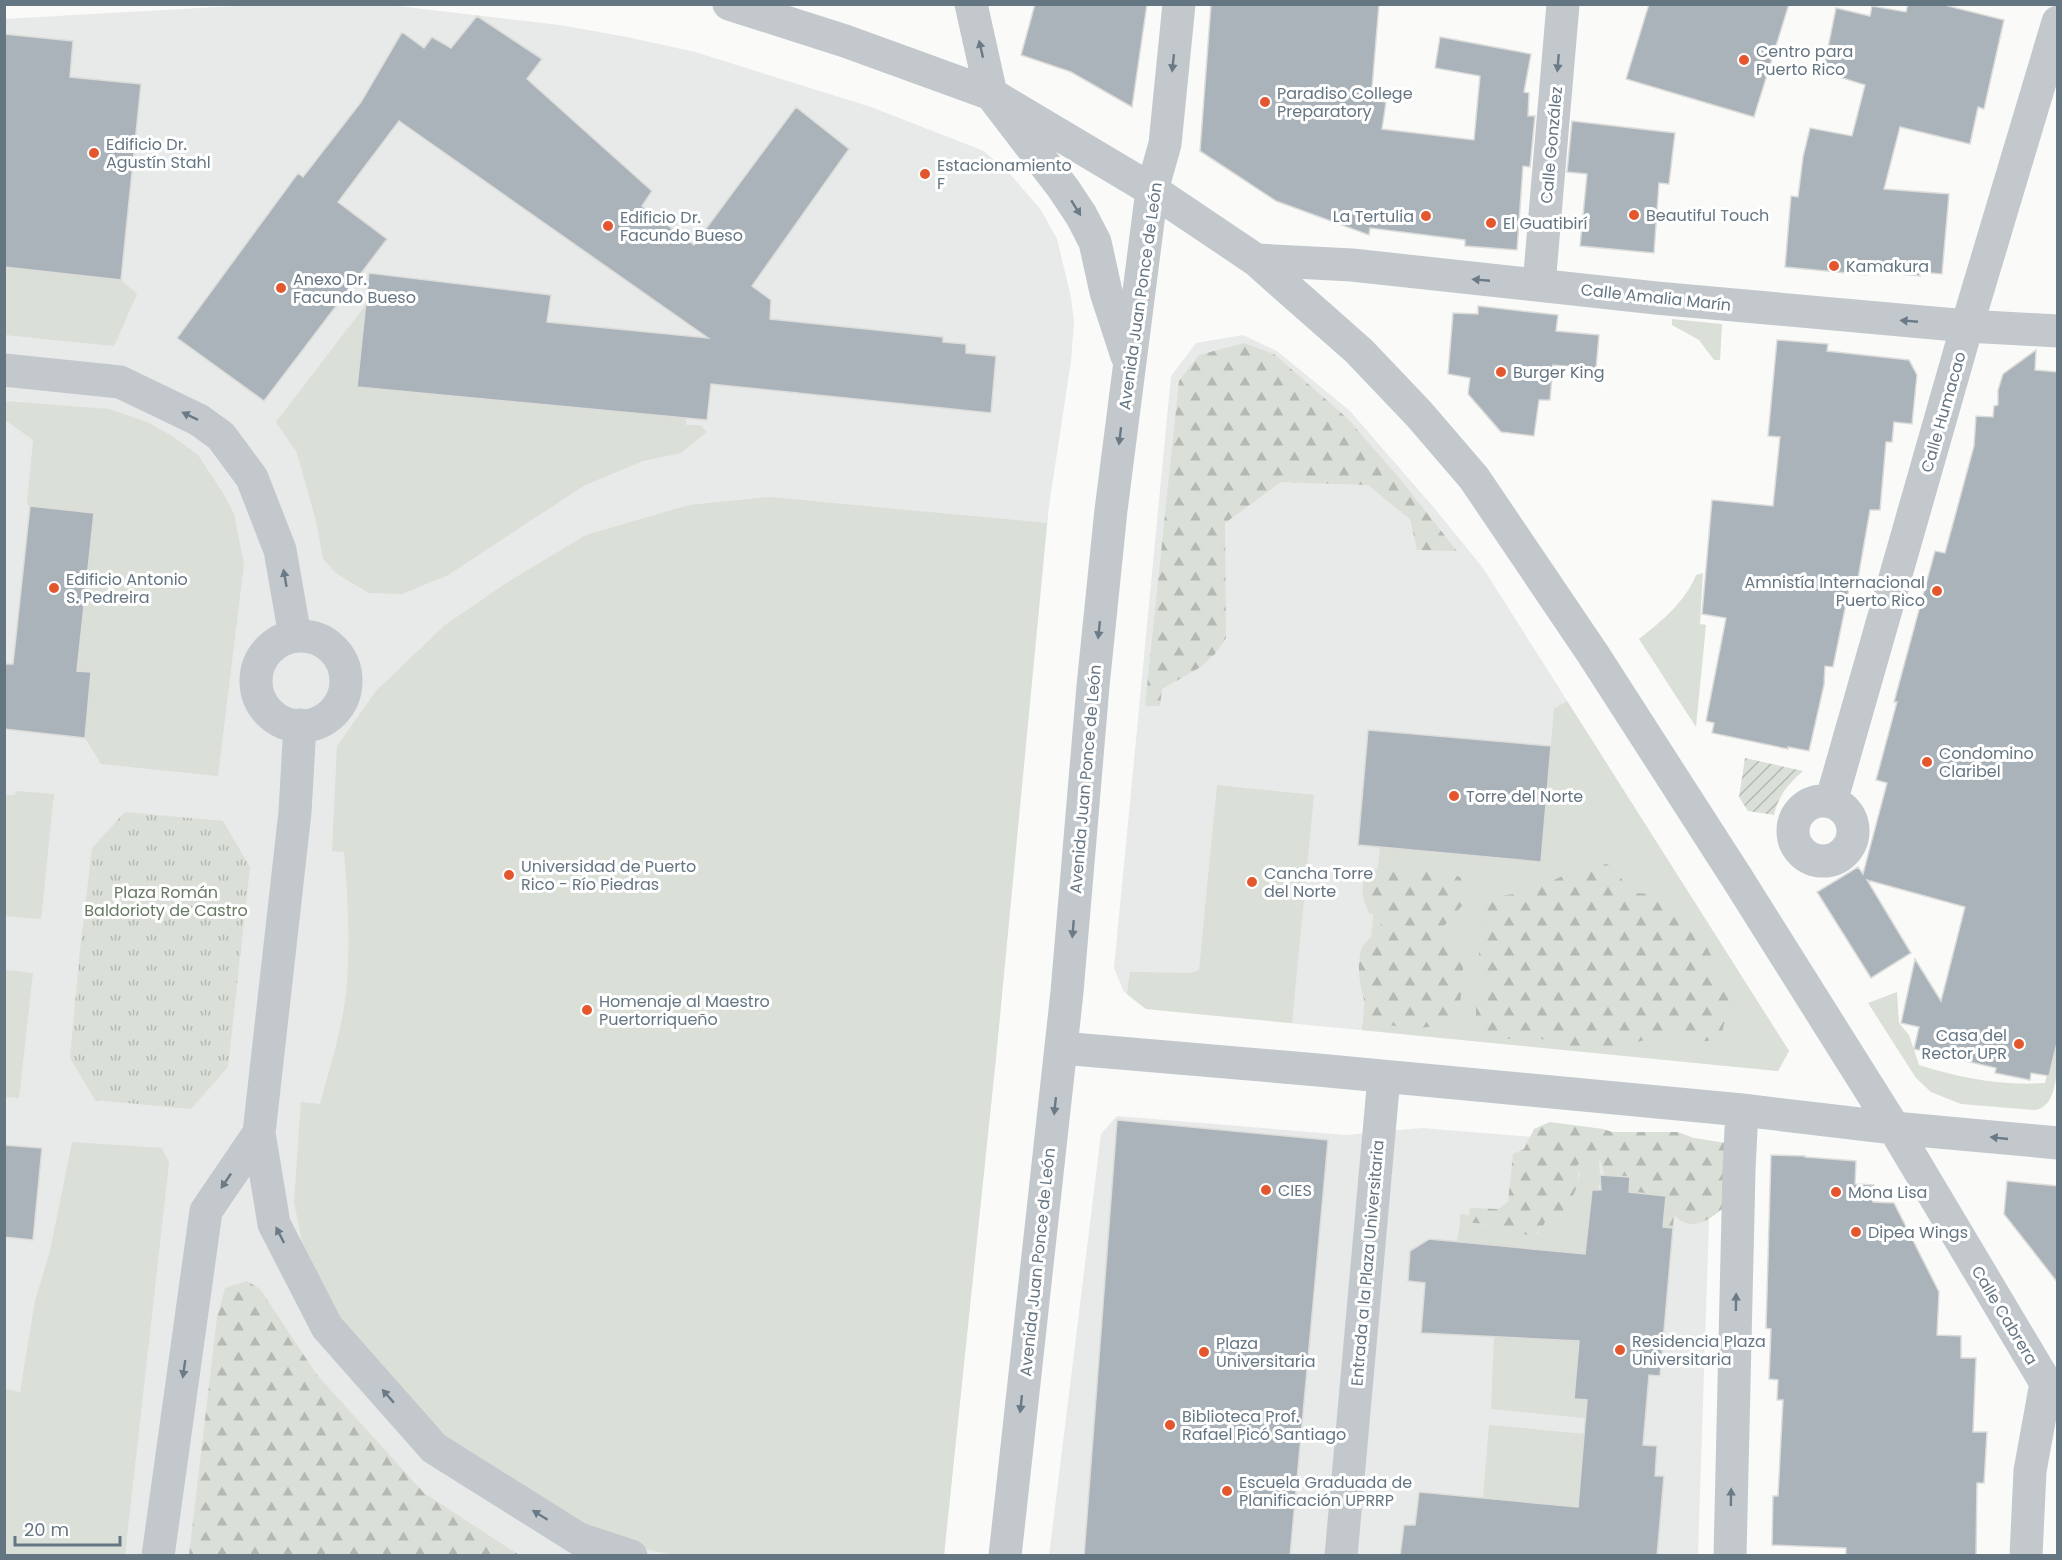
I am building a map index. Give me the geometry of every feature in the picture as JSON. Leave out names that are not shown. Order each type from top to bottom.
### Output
[{"type":"street","name":"Calle Cabrera","points":[[729,4],[845,41],[992,94],[1152,190],[1256,260],[1359,351],[1419,414],[1474,478],[1593,654],[1737,878],[1894,1128],[2052,1391],[2030,1472],[2026,1556]]},
{"type":"street","points":[[971,4],[992,94],[1064,188],[1095,242],[1106,292],[1130,364]]},
{"type":"street","name":"Avenida Juan Ponce de León","points":[[1005,1556],[1061,1048],[1111,510],[1152,190],[1166,144],[1179,4]]},
{"type":"street","name":"Calle González","points":[[1539,285],[1563,4]]},
{"type":"street","name":"Calle Humacao","points":[[1831,802],[1967,326],[2058,22]]},
{"type":"street","name":"Calle Amalia Marín","points":[[1256,260],[1352,265],[1656,298],[1967,326],[2058,331]]},
{"type":"street","points":[[4,370],[120,382],[199,420],[221,436],[252,478],[280,550],[295,636]]},
{"type":"street","points":[[295,636],[312,637],[328,645],[341,657],[347,674],[346,692],[338,708],[325,720],[308,726],[290,725],[274,717],[262,704],[256,688],[257,670],[264,654],[278,642],[295,636]]},
{"type":"street","points":[[300,725],[295,812],[259,1133],[274,1224],[327,1327],[434,1448],[575,1547],[631,1556]]},
{"type":"street","points":[[1061,1048],[1742,1110],[1894,1128],[2058,1143]]},
{"type":"street","name":"Entrada a la Plaza Universitaria","points":[[1341,1556],[1384,1077]]},
{"type":"street","points":[[1730,1556],[1742,1110]]},
{"type":"street","points":[[158,1556],[206,1211],[259,1133]]},
{"type":"shaded area","name":"Universidad de Puerto Rico - Río Piedras","points":[[381,4],[560,25],[627,37],[695,52],[871,107],[984,151],[1011,175],[1041,210],[1057,239],[1071,297],[1074,322],[1071,361],[1049,506],[996,1057],[944,1555],[5,1555],[4,19],[252,5]]},
{"type":"shaded area","points":[[1243,335],[1277,351],[1350,411],[1483,568],[1789,1051],[1778,1071],[1146,1009],[1124,992],[1114,968],[1171,376],[1196,343]]},
{"type":"shaded area","points":[[1117,1116],[1346,1135],[1422,1128],[1703,1151],[1711,1159],[1698,1555],[1049,1556],[1101,1134]]},
{"type":"green space","points":[[5,267],[121,280],[137,294],[114,346],[5,335]]},
{"type":"green space","points":[[365,306],[357,387],[686,418],[686,425],[700,425],[707,432],[681,453],[643,461],[585,485],[448,575],[402,594],[369,593],[337,574],[323,559],[316,521],[297,453],[276,422]]},
{"type":"green space","points":[[1672,319],[1722,324],[1720,360],[1714,360],[1699,340],[1672,325]]},
{"type":"green space","points":[[1244,343],[1274,354],[1347,418],[1400,479],[1457,551],[1417,550],[1410,519],[1368,485],[1281,482],[1225,523],[1226,638],[1215,654],[1199,668],[1162,689],[1160,706],[1145,706],[1179,381],[1199,355]]},
{"type":"green space","points":[[4,401],[109,409],[147,422],[172,436],[198,455],[223,493],[234,514],[244,564],[218,776],[101,764],[85,738],[91,672],[77,671],[94,513],[27,504],[33,440],[5,420]]},
{"type":"green space","points":[[769,497],[1047,523],[996,1057],[944,1555],[673,1555],[627,1545],[570,1522],[441,1439],[337,1321],[305,1256],[294,1202],[301,1102],[320,1104],[346,997],[348,933],[344,852],[332,851],[337,746],[376,691],[445,625],[508,582],[586,535],[689,505]]},
{"type":"green space","points":[[1703,573],[1700,624],[1706,625],[1696,727],[1639,639],[1672,610],[1686,594],[1696,575]]},
{"type":"green space","points":[[1567,701],[1789,1051],[1778,1071],[1362,1030],[1380,847],[1541,861],[1554,709]]},
{"type":"green space","points":[[1745,758],[1803,771],[1785,790],[1774,815],[1748,811],[1739,797]]},
{"type":"green space","name":"Cancha Torre del Norte","points":[[1217,785],[1314,795],[1292,1023],[1146,1009],[1127,994],[1130,972],[1191,973],[1199,970]]},
{"type":"green space","points":[[16,791],[54,794],[41,919],[5,916],[5,795],[15,795]]},
{"type":"green space","name":"Plaza Román Baldorioty de Castro","points":[[125,812],[223,821],[250,867],[228,1067],[191,1109],[95,1100],[70,1058],[92,848]]},
{"type":"green space","points":[[1607,864],[1617,872],[1631,893],[1658,894],[1676,902],[1694,934],[1706,945],[1731,997],[1721,1036],[1701,1042],[1683,1037],[1670,1030],[1633,1044],[1610,1049],[1563,1049],[1540,1038],[1507,1039],[1490,1036],[1479,1028],[1476,1020],[1476,1001],[1489,985],[1479,955],[1482,902],[1499,896],[1529,892],[1579,868]]},
{"type":"green space","points":[[1398,865],[1441,870],[1460,877],[1470,897],[1443,927],[1447,940],[1459,952],[1463,968],[1458,1015],[1433,1026],[1405,1027],[1370,1019],[1362,994],[1359,977],[1361,951],[1366,942],[1380,928],[1381,923],[1380,917],[1369,913],[1363,897],[1364,881],[1369,871]]},
{"type":"green space","points":[[5,970],[33,973],[19,1098],[5,1097]]},
{"type":"green space","points":[[1897,992],[1899,1023],[1909,1035],[1919,1065],[1950,1074],[1997,1082],[2045,1083],[2057,1032],[2056,1077],[2050,1099],[2044,1106],[2035,1110],[1961,1104],[1931,1092],[1916,1078],[1868,1003]]},
{"type":"green space","points":[[1550,1122],[1612,1132],[1678,1132],[1694,1138],[1726,1143],[1729,1203],[1717,1214],[1703,1222],[1688,1224],[1674,1215],[1673,1228],[1663,1227],[1629,1193],[1630,1177],[1605,1176],[1599,1157],[1582,1157],[1577,1167],[1578,1180],[1574,1194],[1566,1208],[1558,1219],[1547,1214],[1539,1231],[1526,1235],[1490,1225],[1460,1222],[1460,1214],[1469,1215],[1470,1208],[1498,1209],[1508,1202],[1513,1154],[1524,1149],[1534,1129]]},
{"type":"green space","points":[[72,1142],[162,1148],[169,1163],[125,1555],[5,1555],[5,1389],[20,1392],[35,1301],[50,1251]]},
{"type":"green space","points":[[1582,1157],[1599,1157],[1600,1181],[1585,1261],[1538,1250],[1457,1242],[1460,1222],[1490,1225],[1525,1235],[1538,1233],[1547,1213],[1571,1201],[1580,1175],[1577,1167]]},
{"type":"green space","points":[[247,1281],[260,1289],[317,1375],[424,1493],[519,1555],[189,1555],[217,1318],[225,1288]]},
{"type":"green space","points":[[1580,1331],[1574,1398],[1596,1401],[1594,1419],[1491,1409],[1494,1336]]},
{"type":"green space","points":[[1489,1425],[1585,1434],[1577,1513],[1483,1498]]},
{"type":"building","points":[[1035,4],[1147,4],[1132,107],[1071,72],[1021,55]]},
{"type":"building","points":[[1211,4],[1379,4],[1371,100],[1386,102],[1382,129],[1474,140],[1480,76],[1435,68],[1440,37],[1531,54],[1524,92],[1529,93],[1528,116],[1535,116],[1530,167],[1523,166],[1517,250],[1465,246],[1465,240],[1370,228],[1369,235],[1276,201],[1200,151]]},
{"type":"building","name":"Centro para Puerto Rico","points":[[1649,4],[1789,4],[1754,117],[1626,79]]},
{"type":"building","points":[[1908,4],[1940,4],[2004,20],[1984,109],[1978,107],[1970,144],[1900,127],[1884,189],[1949,194],[1942,274],[1920,272],[1920,276],[1867,271],[1867,275],[1785,267],[1791,196],[1798,197],[1803,157],[1810,128],[1852,136],[1865,85],[1823,72],[1836,8],[1870,16],[1872,6],[1906,12]]},
{"type":"building","name":"Edificio Dr. Facundo Bueso","points":[[477,16],[542,59],[527,79],[652,191],[642,206],[694,245],[796,107],[849,149],[752,286],[771,300],[770,319],[943,337],[943,342],[966,344],[966,353],[996,356],[991,413],[711,384],[707,420],[357,387],[369,273],[551,295],[547,322],[708,338],[399,121],[338,202],[387,239],[264,401],[177,338],[298,173],[303,177],[361,102],[402,32],[424,48],[432,37],[451,48]]},
{"type":"building","name":"Edificio Dr. Agustín Stahl","points":[[4,34],[73,41],[70,77],[141,84],[121,280],[4,267]]},
{"type":"building","points":[[1572,121],[1675,133],[1669,184],[1659,183],[1654,253],[1580,246],[1587,174],[1567,172]]},
{"type":"building","name":"Burger King","points":[[1478,306],[1558,315],[1556,331],[1599,335],[1596,369],[1553,365],[1550,400],[1539,400],[1534,436],[1501,432],[1468,394],[1470,378],[1448,374],[1453,313],[1478,314]]},
{"type":"building","points":[[1777,340],[1828,344],[1827,351],[1909,360],[1917,375],[1912,424],[1894,422],[1892,442],[1886,442],[1880,510],[1870,510],[1856,590],[1849,589],[1833,667],[1825,666],[1824,685],[1809,751],[1788,747],[1788,749],[1712,733],[1714,723],[1706,721],[1726,618],[1702,614],[1712,500],[1773,506],[1780,437],[1768,436]]},
{"type":"building","points":[[2036,350],[2035,370],[2058,372],[2058,1039],[2049,1076],[2031,1073],[2030,1080],[1995,1073],[1996,1068],[1914,1049],[1919,1027],[1901,1023],[1915,959],[1941,1001],[1965,907],[1867,880],[1911,953],[1871,978],[1817,892],[1858,867],[1863,874],[1887,783],[1876,780],[1897,702],[1894,702],[1935,551],[1945,553],[1974,446],[1976,416],[1993,417],[1994,406],[1998,405],[1998,390],[2003,374]]},
{"type":"building","name":"Edificio Antonio S. Pedreira","points":[[30,506],[94,513],[77,671],[91,672],[85,738],[4,729],[4,664],[13,664]]},
{"type":"building","name":"Torre del Norte","points":[[1368,730],[1551,746],[1541,862],[1358,845]]},
{"type":"building","name":"Plaza Universitaria","points":[[1117,1120],[1328,1140],[1290,1556],[1084,1556]]},
{"type":"building","points":[[4,1145],[42,1148],[33,1240],[4,1237]]},
{"type":"building","points":[[1771,1155],[1856,1161],[1855,1184],[1874,1185],[1873,1202],[1894,1203],[1939,1292],[1937,1335],[1961,1336],[1961,1358],[1976,1358],[1973,1432],[1987,1432],[1984,1483],[1977,1483],[1976,1556],[1846,1556],[1846,1548],[1772,1545],[1773,1496],[1778,1496],[1783,1400],[1777,1400],[1778,1380],[1769,1379],[1771,1329],[1766,1328]]},
{"type":"building","name":"Residencia Plaza Universitaria","points":[[1600,1175],[1630,1177],[1629,1192],[1666,1196],[1663,1227],[1673,1228],[1660,1376],[1649,1375],[1643,1445],[1657,1446],[1655,1476],[1664,1476],[1657,1556],[1400,1556],[1404,1525],[1415,1525],[1419,1492],[1578,1507],[1587,1400],[1574,1399],[1579,1341],[1421,1333],[1425,1283],[1408,1281],[1410,1251],[1429,1239],[1585,1254],[1592,1190],[1601,1190]]},
{"type":"building","points":[[2007,1181],[2058,1186],[2058,1283],[2004,1214]]},
{"type":"place","name":"Centro para Puerto Rico","points":[[1744,60]]},
{"type":"place","name":"Paradiso College Preparatory","points":[[1265,102]]},
{"type":"place","name":"Edificio Dr. Agustín Stahl","points":[[94,153]]},
{"type":"place","name":"Estacionamiento F","points":[[925,174]]},
{"type":"place","name":"Beautiful Touch","points":[[1634,215]]},
{"type":"place","name":"La Tertulia","points":[[1426,216]]},
{"type":"place","name":"El Guatibirí","points":[[1491,223]]},
{"type":"place","name":"Edificio Dr. Facundo Bueso","points":[[608,226]]},
{"type":"place","name":"Kamakura","points":[[1834,266]]},
{"type":"place","name":"Anexo Dr. Facundo Bueso","points":[[281,288]]},
{"type":"place","name":"Burger King","points":[[1501,372]]},
{"type":"place","name":"Edificio Antonio S. Pedreira","points":[[54,588]]},
{"type":"place","name":"Amnistía Internacional Puerto Rico","points":[[1937,591]]},
{"type":"place","name":"Condomino Claribel","points":[[1927,762]]},
{"type":"place","name":"Torre del Norte","points":[[1454,796]]},
{"type":"place","name":"Universidad de Puerto Rico - Río Piedras","points":[[509,875]]},
{"type":"place","name":"Cancha Torre del Norte","points":[[1252,882]]},
{"type":"place","name":"Homenaje al Maestro Puertorriqueño","points":[[587,1010]]},
{"type":"place","name":"Casa del Rector UPR","points":[[2019,1044]]},
{"type":"place","name":"CIES","points":[[1266,1190]]},
{"type":"place","name":"Mona Lisa","points":[[1836,1192]]},
{"type":"place","name":"Dipea Wings","points":[[1856,1232]]},
{"type":"place","name":"Residencia Plaza Universitaria","points":[[1620,1350]]},
{"type":"place","name":"Plaza Universitaria","points":[[1204,1352]]},
{"type":"place","name":"Biblioteca Prof. Rafael Picó Santiago","points":[[1170,1425]]},
{"type":"place","name":"Escuela Graduada de Planificación UPRRP","points":[[1227,1491]]}]
